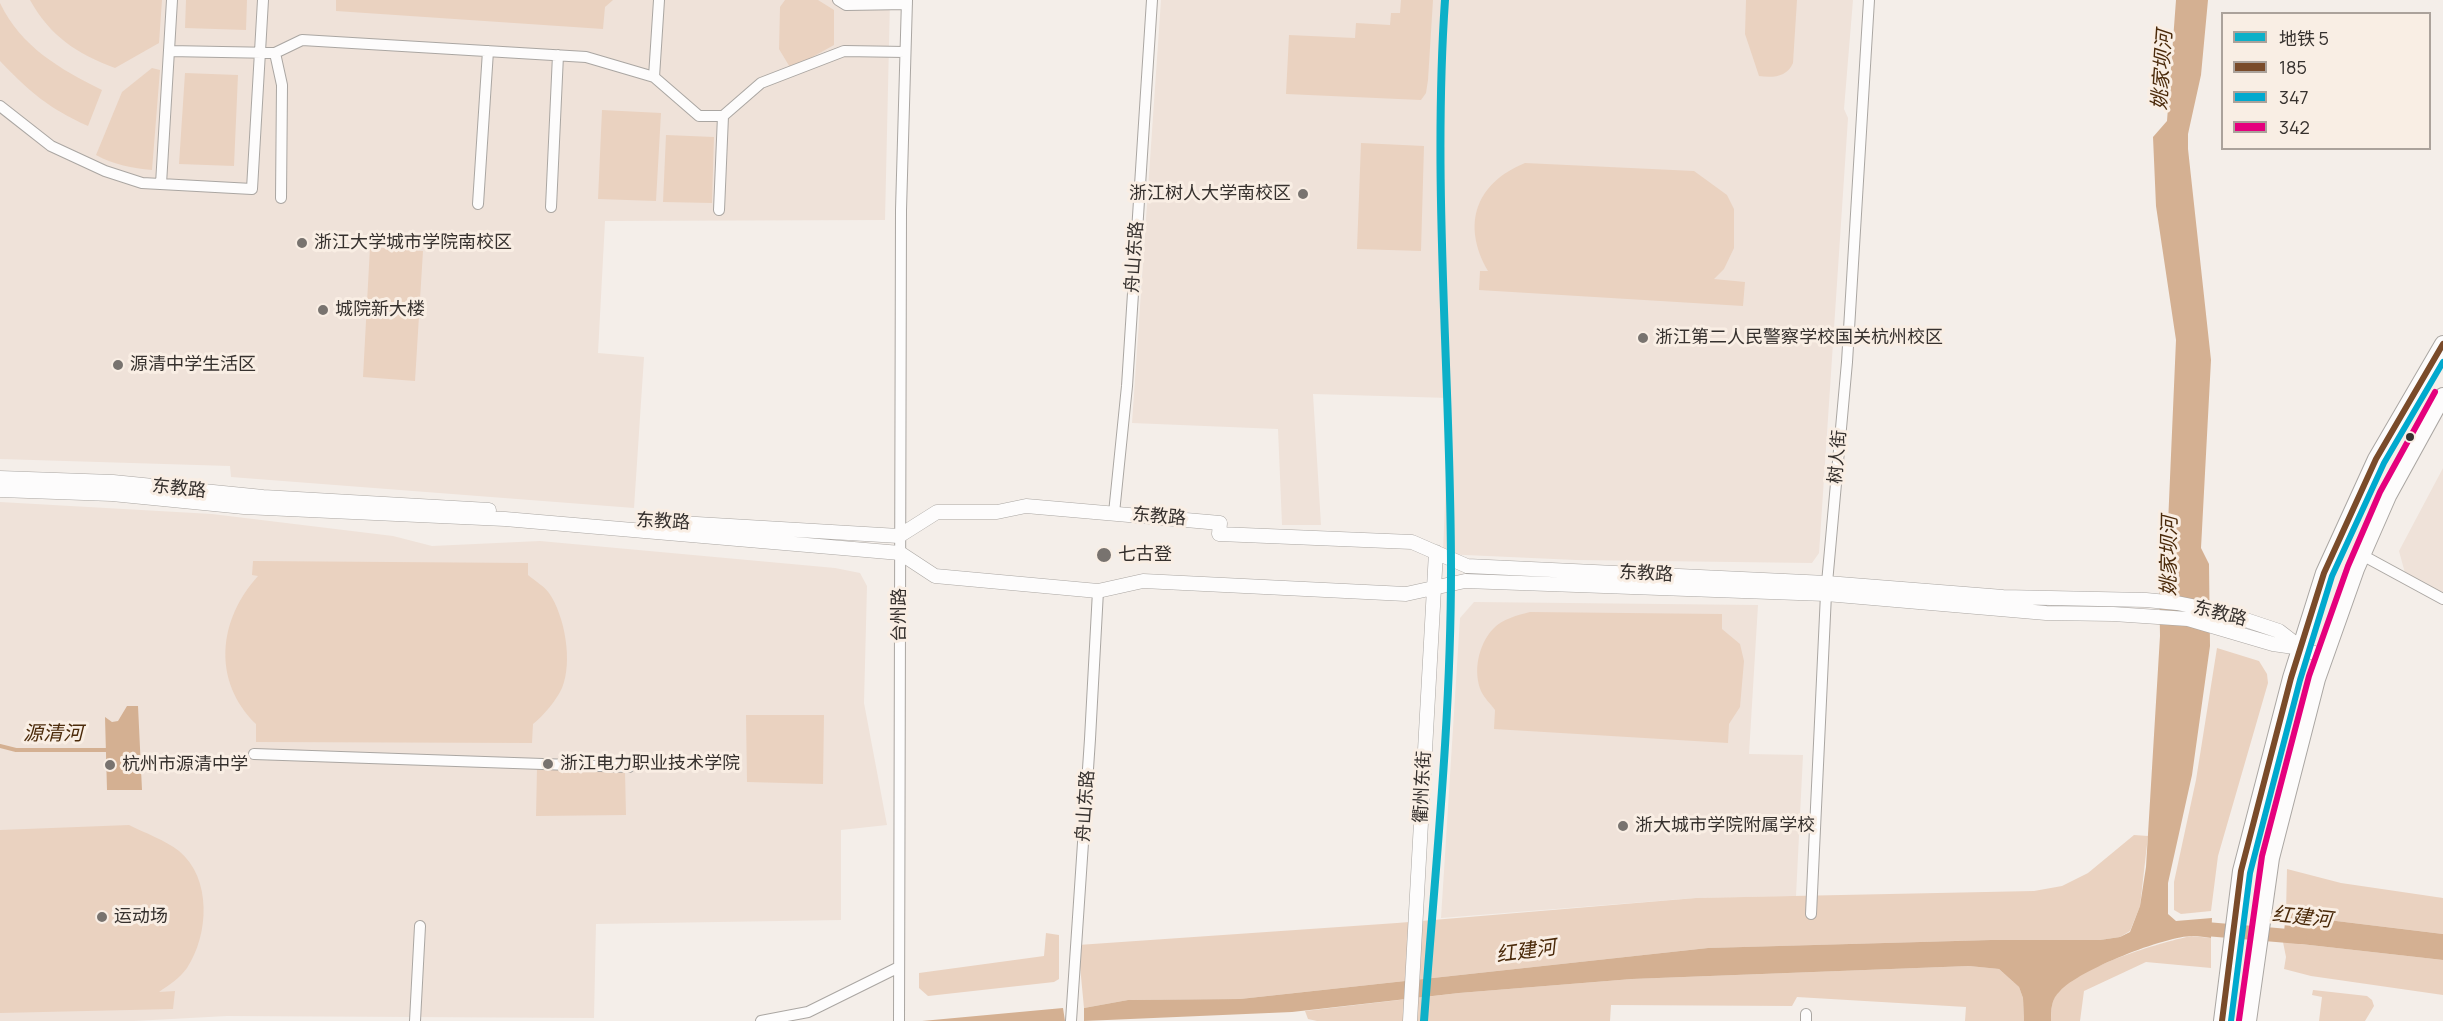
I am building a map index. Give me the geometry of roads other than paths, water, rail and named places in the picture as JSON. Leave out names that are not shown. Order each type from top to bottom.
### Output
[{"type":"main road","points":[[2222,1021],[2241,871],[2301,648],[2324,573],[2376,459],[2443,344]]},
{"type":"main road","points":[[2248,1021],[2271,858],[2325,657],[2362,555],[2388,496],[2443,396]]},
{"type":"street","points":[[161,184],[172,0]]},
{"type":"street","points":[[0,106],[51,146],[105,171],[142,183],[252,189],[263,0]]},
{"type":"street","points":[[654,77],[659,0]]},
{"type":"street","points":[[838,0],[846,4],[907,2]]},
{"type":"street","name":"舟山东路","points":[[1114,513],[1127,386],[1152,0]]},
{"type":"street","name":"树人街","points":[[1811,914],[1826,588],[1847,362],[1869,0]]},
{"type":"street","name":"台州路","points":[[899,1021],[901,210],[907,2]]},
{"type":"street","points":[[169,51],[275,53],[302,40],[586,57],[654,77],[699,116],[723,116],[761,83],[844,51],[905,52]]},
{"type":"street","points":[[477,204],[488,51]]},
{"type":"street","points":[[275,53],[282,85],[281,198]]},
{"type":"street","points":[[551,207],[558,55]]},
{"type":"street","points":[[719,210],[723,116]]},
{"type":"street","name":"东教路","points":[[0,478],[113,482],[263,497],[899,536],[938,512],[997,512],[1026,506],[1220,523],[1220,534],[1412,542],[1467,566],[1826,588],[2046,613],[2177,603],[2222,612],[2279,631],[2301,648]]},
{"type":"street","name":"东教路","points":[[0,490],[112,494],[244,507],[505,519],[900,553],[935,576],[1098,591],[1143,581],[1406,594],[1465,580],[1826,588]]},
{"type":"street","name":"衢州东街","points":[[1410,1017],[1436,552]]},
{"type":"street","points":[[2362,555],[2443,599]]},
{"type":"street","name":"舟山东路","points":[[1071,1021],[1098,591]]},
{"type":"street","name":"东教路","points":[[2114,607],[2188,619],[2273,644],[2301,648],[2325,657]]},
{"type":"street","points":[[254,754],[629,767]]},
{"type":"street","points":[[415,1021],[420,926]]},
{"type":"street","points":[[761,1021],[808,1012],[899,967]]},
{"type":"water","name":"姚家坝河","points":[[2176,0],[2208,0],[2201,75],[2188,134],[2188,149],[2211,360],[2201,548],[2209,564],[2210,646],[2192,775],[2168,883],[2168,914],[2176,921],[2212,918],[2211,938],[2193,936],[2163,942],[2103,964],[2070,983],[2057,994],[2052,1005],[2051,1021],[2024,1021],[2023,998],[2019,987],[1999,969],[1969,966],[1632,979],[1459,993],[1292,1012],[1084,1021],[1084,1008],[1128,1000],[1240,999],[1708,948],[1991,940],[2100,940],[2120,937],[2130,932],[2140,906],[2146,867],[2160,636],[2159,574],[2168,524],[2176,340],[2156,206],[2153,137],[2167,121]]},
{"type":"water","points":[[127,706],[138,706],[142,790],[107,790],[105,717],[112,722],[118,721]]},
{"type":"water","points":[[2286,912],[2328,920],[2443,934],[2443,960],[2283,942]]},
{"type":"water","points":[[1063,1008],[1065,1021],[922,1021]]},
{"type":"waterway","name":"源清河","points":[[0,746],[16,750],[106,750]]},
{"type":"waterway","name":"红建河","points":[[2194,928],[2300,937]]},
{"type":"metro line","name":"5","points":[[1424,1021],[1442,796],[1450,627],[1450,499],[1440,142],[1445,0]]},
{"type":"place","name":"浙江树人大学南校区","points":[[1303,194]]},
{"type":"place","name":"浙江大学城市学院南校区","points":[[302,243]]},
{"type":"place","name":"城院新大楼","points":[[323,310]]},
{"type":"place","name":"浙江第二人民警察学校国关杭州校区","points":[[1643,338]]},
{"type":"place","name":"源清中学生活区","points":[[118,365]]},
{"type":"place","name":"七古登","points":[[1104,555]]},
{"type":"place","name":"浙江电力职业技术学院","points":[[548,764]]},
{"type":"place","name":"杭州市源清中学","points":[[110,765]]},
{"type":"place","name":"浙大城市学院附属学校","points":[[1623,826]]},
{"type":"place","name":"运动场","points":[[102,917]]}]
